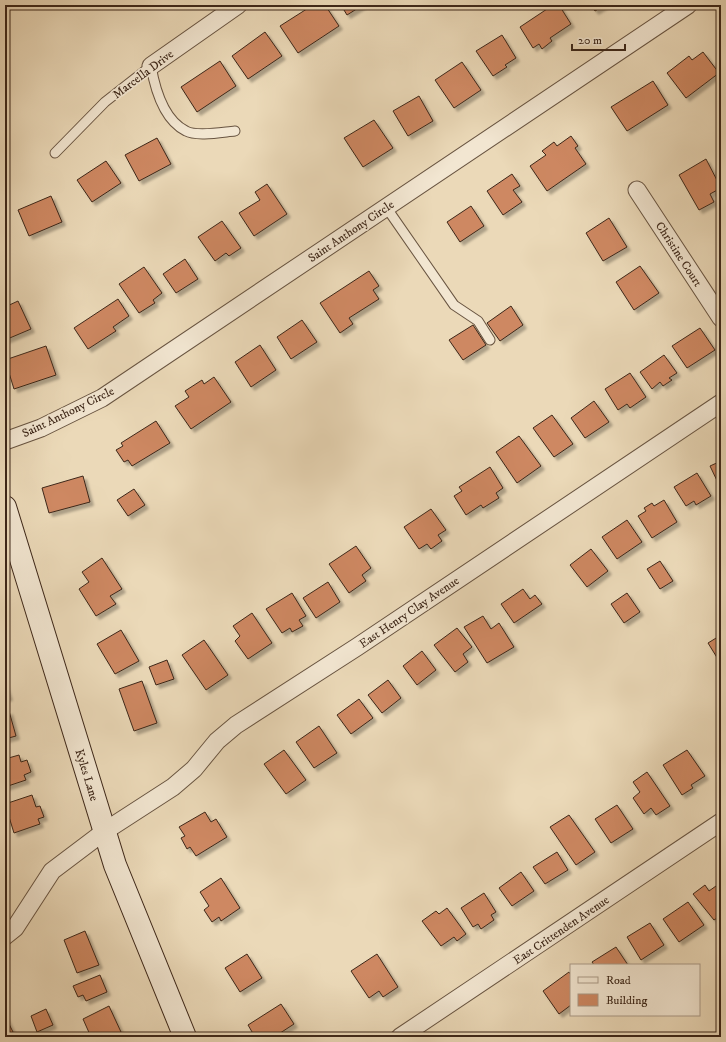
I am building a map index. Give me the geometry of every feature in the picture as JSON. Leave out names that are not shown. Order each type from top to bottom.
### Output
[{"type":"main road","name":"Kyles Lane","points":[[5,507],[115,865],[185,1037]]},
{"type":"street","name":"Marcella Drive","points":[[151,66],[238,5]]},
{"type":"street","name":"Saint Anthony Circle","points":[[5,441],[41,428],[102,398],[688,5]]},
{"type":"street","name":"Christine Court","points":[[637,190],[721,318]]},
{"type":"street","name":"East Henry Clay Avenue","points":[[5,936],[14,928],[52,871],[105,831],[173,787],[194,769],[217,741],[236,725],[357,647],[721,403]]},
{"type":"street","name":"East Crittenden Avenue","points":[[400,1037],[721,822]]},
{"type":"lane","points":[[151,66],[154,82],[172,120],[187,132],[203,133],[235,131]]},
{"type":"lane","name":"Marcella Drive","points":[[56,153],[105,102],[151,66]]},
{"type":"lane","points":[[386,207],[454,305],[478,321],[490,340]]},
{"type":"building","points":[[313,5],[325,5],[339,26],[298,53],[280,26]]},
{"type":"building","points":[[341,5],[363,5],[347,15]]},
{"type":"building","points":[[553,5],[559,5],[571,24],[550,38],[552,41],[542,49],[539,44],[533,48],[520,27]]},
{"type":"building","points":[[591,5],[605,5],[595,11]]},
{"type":"building","points":[[265,32],[282,56],[248,79],[232,56]]},
{"type":"building","points":[[502,35],[516,58],[505,65],[507,67],[493,76],[476,51]]},
{"type":"building","points":[[703,52],[719,73],[686,98],[667,73],[689,56],[692,60]]},
{"type":"building","points":[[220,61],[236,86],[197,112],[181,87]]},
{"type":"building","points":[[462,62],[481,90],[454,108],[435,80]]},
{"type":"building","points":[[653,81],[668,105],[627,131],[611,107]]},
{"type":"building","points":[[419,96],[433,121],[408,136],[393,111]]},
{"type":"building","points":[[374,120],[393,148],[363,167],[344,138]]},
{"type":"building","points":[[571,136],[578,146],[575,148],[586,164],[547,191],[530,166],[546,155],[542,151],[554,142],[557,146]]},
{"type":"building","points":[[157,138],[171,164],[139,181],[125,155]]},
{"type":"building","points":[[706,159],[721,188],[710,194],[714,202],[699,210],[679,175]]},
{"type":"building","points":[[106,161],[121,183],[92,202],[77,180]]},
{"type":"building","points":[[512,174],[520,186],[513,190],[522,202],[503,215],[487,191]]},
{"type":"building","points":[[267,184],[287,214],[254,236],[239,213],[260,200],[255,192]]},
{"type":"building","points":[[51,196],[62,222],[29,236],[18,210]]},
{"type":"building","points":[[471,206],[484,226],[460,242],[447,222]]},
{"type":"building","points":[[609,218],[627,247],[603,261],[586,233]]},
{"type":"building","points":[[222,221],[241,248],[229,256],[226,253],[215,261],[198,237]]},
{"type":"building","points":[[185,259],[198,279],[176,293],[163,274]]},
{"type":"building","points":[[640,266],[659,293],[634,310],[616,282]]},
{"type":"building","points":[[144,267],[162,293],[153,300],[155,303],[139,313],[119,284]]},
{"type":"building","points":[[369,271],[379,286],[373,290],[379,299],[349,318],[353,324],[340,333],[320,303]]},
{"type":"building","points":[[118,299],[129,316],[113,327],[116,331],[88,349],[74,328]]},
{"type":"building","points":[[18,301],[31,329],[5,340],[5,307]]},
{"type":"building","points":[[511,306],[523,325],[500,341],[487,323]]},
{"type":"building","points":[[302,320],[317,342],[291,359],[277,337]]},
{"type":"building","points":[[473,325],[486,345],[463,360],[449,340]]},
{"type":"building","points":[[700,328],[715,350],[687,368],[672,346]]},
{"type":"building","points":[[260,345],[276,370],[251,387],[235,362]]},
{"type":"building","points":[[46,346],[56,375],[14,389],[5,360]]},
{"type":"building","points":[[664,355],[677,373],[669,378],[672,380],[663,386],[660,382],[652,389],[640,372]]},
{"type":"building","points":[[630,373],[646,397],[630,408],[627,404],[618,410],[605,389]]},
{"type":"building","points":[[214,377],[231,402],[191,429],[175,406],[189,397],[185,391],[202,380],[204,384]]},
{"type":"building","points":[[594,401],[609,422],[585,438],[571,418]]},
{"type":"building","points":[[552,415],[573,444],[554,457],[533,428]]},
{"type":"building","points":[[156,421],[170,443],[132,466],[128,460],[124,462],[116,450],[123,446],[121,443]]},
{"type":"building","points":[[519,436],[541,466],[517,483],[496,452]]},
{"type":"building","points":[[721,461],[721,489],[710,466]]},
{"type":"building","points":[[490,467],[503,488],[496,493],[499,498],[483,508],[481,505],[466,515],[454,496],[462,491],[459,487]]},
{"type":"building","points":[[697,473],[711,496],[696,505],[694,501],[686,506],[674,487]]},
{"type":"building","points":[[83,476],[90,502],[49,513],[42,488]]},
{"type":"building","points":[[134,489],[145,505],[128,516],[117,500]]},
{"type":"building","points":[[664,500],[677,522],[652,538],[638,516],[646,511],[644,508],[652,503],[654,506]]},
{"type":"building","points":[[431,509],[446,530],[438,535],[442,541],[431,549],[427,544],[419,549],[404,527]]},
{"type":"building","points":[[627,520],[642,542],[617,559],[602,537]]},
{"type":"building","points":[[356,546],[371,568],[362,575],[366,581],[349,593],[329,564]]},
{"type":"building","points":[[591,549],[608,571],[587,587],[570,565]]},
{"type":"building","points":[[102,558],[122,589],[110,596],[116,604],[96,616],[79,589],[89,582],[82,572]]},
{"type":"building","points":[[660,561],[673,581],[660,589],[647,569]]},
{"type":"building","points":[[328,582],[340,602],[316,618],[303,598]]},
{"type":"building","points":[[523,589],[530,599],[535,595],[542,604],[514,623],[501,604]]},
{"type":"building","points":[[292,593],[306,616],[299,620],[303,626],[292,632],[290,628],[282,633],[266,609]]},
{"type":"building","points":[[627,593],[640,612],[624,623],[611,604]]},
{"type":"building","points":[[252,613],[272,643],[248,659],[235,641],[240,636],[233,626]]},
{"type":"building","points":[[483,616],[491,629],[499,623],[514,647],[487,663],[464,627]]},
{"type":"building","points":[[457,628],[472,647],[463,654],[468,662],[455,672],[434,645]]},
{"type":"building","points":[[121,630],[139,661],[115,674],[97,644]]},
{"type":"building","points":[[721,635],[721,664],[708,643]]},
{"type":"building","points":[[204,640],[228,675],[206,690],[182,655]]},
{"type":"building","points":[[422,651],[436,670],[417,685],[403,666]]},
{"type":"building","points":[[167,660],[174,679],[156,685],[149,667]]},
{"type":"building","points":[[388,680],[401,698],[382,713],[368,695]]},
{"type":"building","points":[[142,681],[157,723],[134,731],[119,689]]},
{"type":"building","points":[[5,685],[9,697],[5,698]]},
{"type":"building","points":[[359,699],[373,718],[351,734],[337,715]]},
{"type":"building","points":[[9,711],[16,736],[5,739],[5,713]]},
{"type":"building","points":[[319,726],[337,753],[314,768],[296,742]]},
{"type":"building","points":[[284,750],[306,780],[286,794],[264,764]]},
{"type":"building","points":[[687,750],[705,776],[691,785],[693,788],[682,795],[663,765]]},
{"type":"building","points":[[19,755],[21,762],[27,760],[31,772],[24,775],[26,780],[5,787],[5,759]]},
{"type":"building","points":[[647,772],[670,806],[656,815],[651,808],[644,814],[633,798],[640,792],[633,782]]},
{"type":"building","points":[[32,795],[36,807],[40,806],[44,817],[38,819],[40,824],[14,833],[5,804]]},
{"type":"building","points":[[617,805],[633,829],[611,843],[595,819]]},
{"type":"building","points":[[205,812],[211,822],[216,819],[227,837],[196,856],[190,847],[187,849],[181,838],[185,836],[179,827]]},
{"type":"building","points":[[569,815],[595,852],[576,865],[550,827]]},
{"type":"building","points":[[557,852],[568,870],[545,884],[533,867]]},
{"type":"building","points":[[521,872],[534,891],[512,906],[499,888]]},
{"type":"building","points":[[221,878],[240,908],[221,921],[219,917],[212,922],[204,910],[209,906],[200,892]]},
{"type":"building","points":[[705,885],[709,891],[716,886],[721,892],[721,923],[717,918],[714,920],[693,894]]},
{"type":"building","points":[[484,893],[496,912],[491,915],[494,920],[481,929],[478,924],[473,927],[461,908]]},
{"type":"building","points":[[688,902],[704,925],[679,942],[663,919]]},
{"type":"building","points":[[447,908],[466,934],[457,941],[454,937],[441,946],[422,921],[436,911],[439,914]]},
{"type":"building","points":[[650,923],[664,945],[641,960],[627,937]]},
{"type":"building","points":[[85,931],[99,965],[77,973],[64,940]]},
{"type":"building","points":[[616,947],[627,964],[593,964],[592,962]]},
{"type":"building","points":[[247,954],[262,978],[240,992],[225,968]]},
{"type":"building","points":[[377,954],[398,987],[383,997],[379,991],[369,998],[351,971]]},
{"type":"building","points":[[569,972],[570,1006],[559,1014],[543,991]]},
{"type":"building","points":[[100,975],[107,992],[86,1001],[83,995],[78,997],[73,986]]},
{"type":"building","points":[[281,1004],[294,1024],[274,1037],[255,1037],[248,1025]]},
{"type":"building","points":[[109,1006],[121,1032],[110,1037],[91,1037],[83,1019]]},
{"type":"building","points":[[46,1009],[53,1025],[37,1032],[31,1016]]},
{"type":"building","points":[[5,1016],[13,1032],[5,1037]]}]
